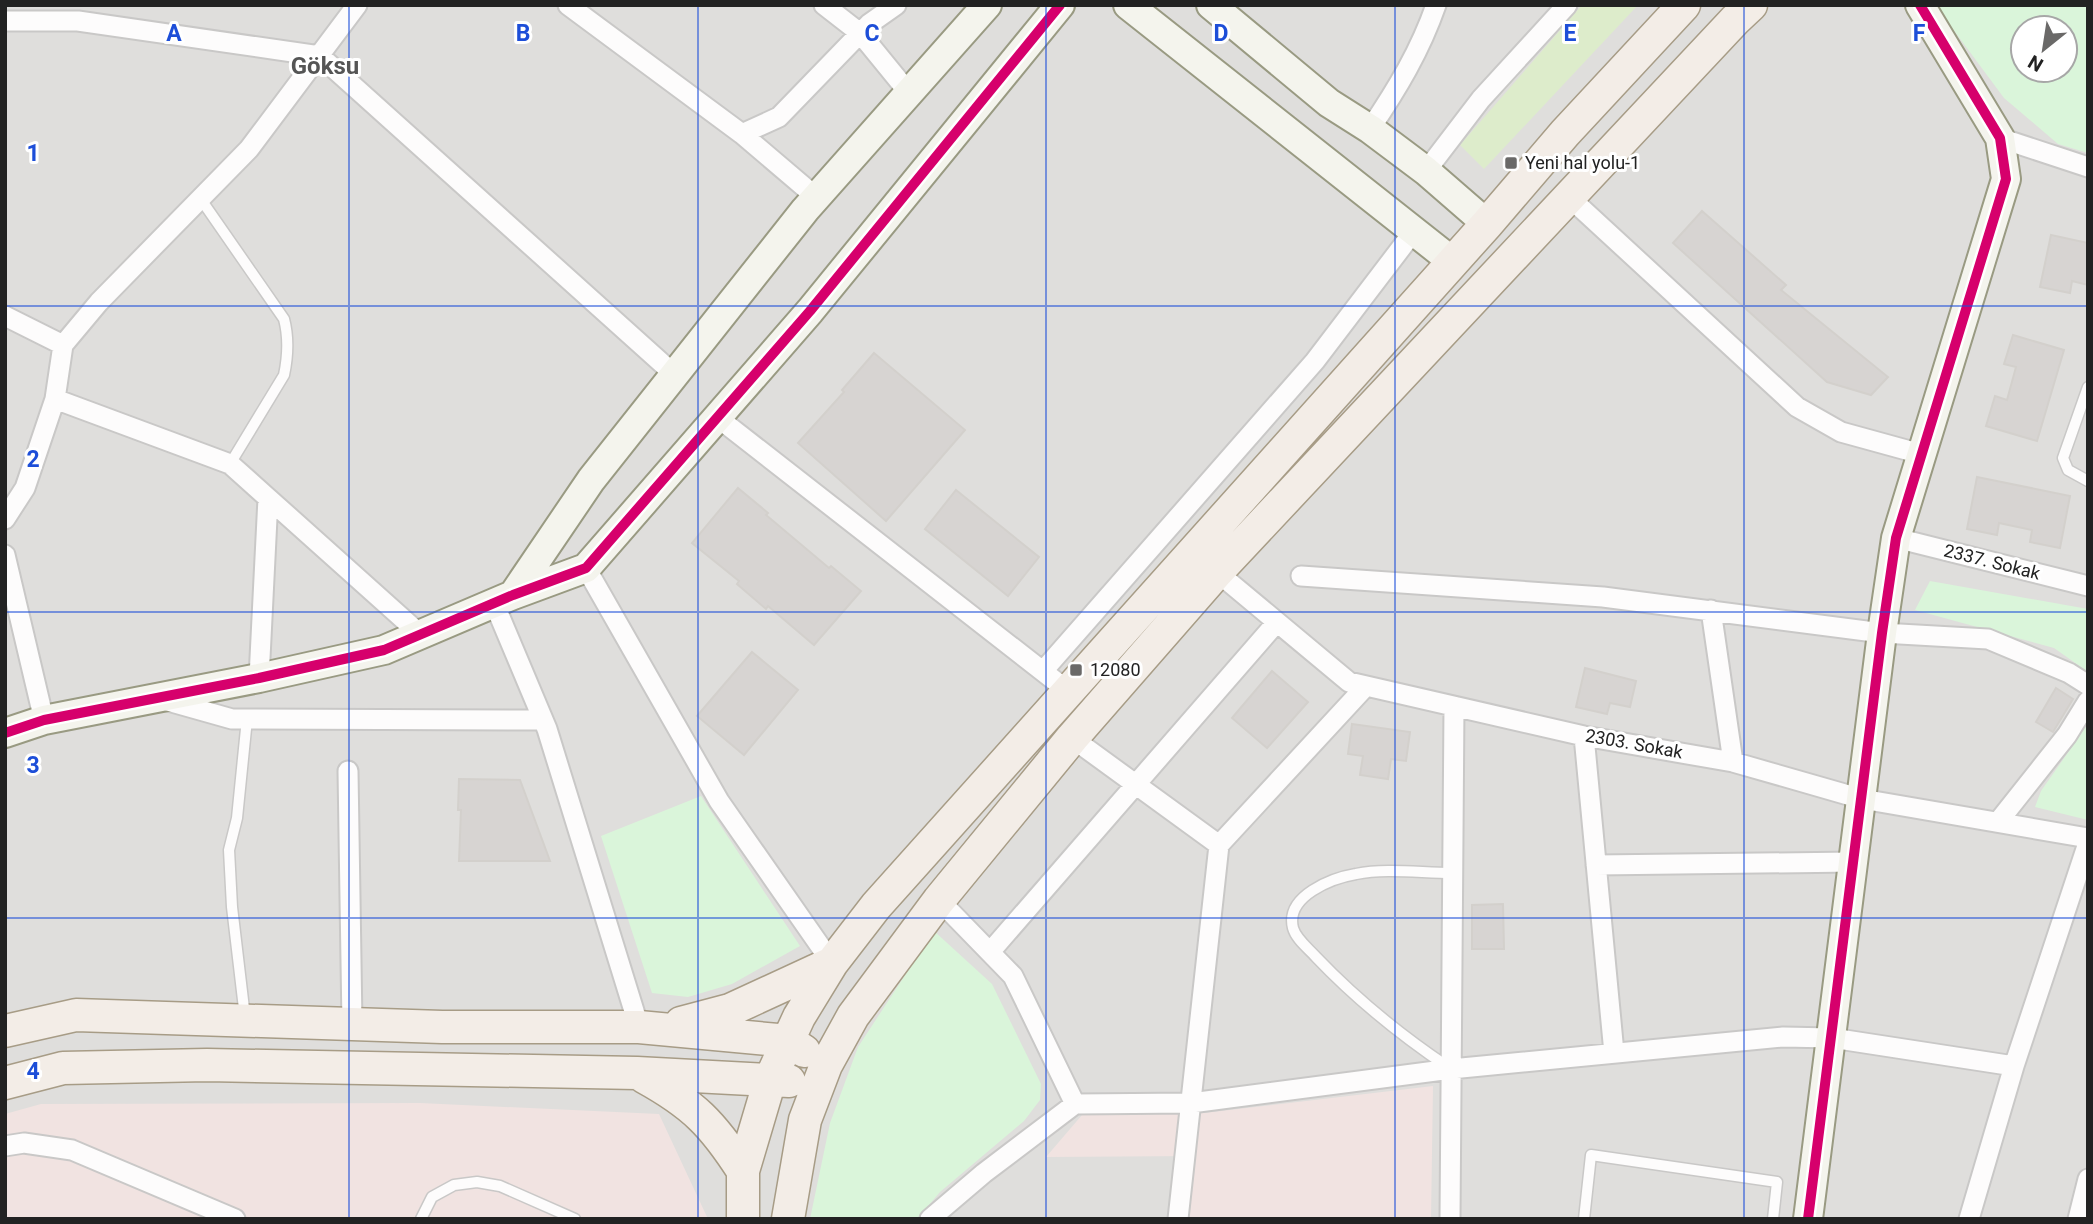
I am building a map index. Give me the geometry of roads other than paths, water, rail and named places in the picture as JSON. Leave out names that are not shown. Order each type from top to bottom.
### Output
[{"type":"main road","points":[[743,1219],[743,1171],[770,1080],[799,1017],[832,963],[876,906],[1487,224],[1565,133],[1684,5]]},
{"type":"main road","points":[[788,1219],[805,1120],[822,1074],[853,1016],[939,900],[1072,738],[1217,572],[1751,5]]},
{"type":"main road","points":[[650,1028],[730,1010],[832,963]]},
{"type":"main road","points":[[5,1031],[76,1015],[442,1027],[650,1028],[789,1041],[822,1074]]},
{"type":"main road","points":[[5,1083],[63,1068],[194,1066],[636,1073],[770,1080],[822,1074]]},
{"type":"main road","points":[[636,1073],[677,1096],[708,1122],[743,1171]]},
{"type":"street","points":[[5,519],[25,488],[55,400],[63,345],[99,302],[249,149],[357,5]]},
{"type":"street","points":[[568,5],[742,134],[816,197]]},
{"type":"street","points":[[824,5],[864,29],[909,93]]},
{"type":"street","points":[[864,29],[879,5]]},
{"type":"street","points":[[742,134],[779,117],[864,29],[896,5]]},
{"type":"street","points":[[503,599],[591,480],[816,197],[988,5]]},
{"type":"street","points":[[5,733],[44,720],[259,678],[384,650],[503,599],[586,568],[810,311],[1060,5]]},
{"type":"street","points":[[1128,5],[1453,262]]},
{"type":"street","points":[[1211,5],[1329,103],[1370,129],[1426,171],[1487,224]]},
{"type":"street","points":[[1370,129],[1408,71],[1429,27],[1436,5]]},
{"type":"street","points":[[1426,171],[1481,99],[1567,5]]},
{"type":"street","points":[[1808,1219],[1896,538],[2006,179],[2000,138],[1920,5]]},
{"type":"street","points":[[5,21],[80,13],[320,56],[675,375]]},
{"type":"street","points":[[2000,138],[2088,167]]},
{"type":"street","points":[[1569,197],[1797,407],[1841,432],[1921,454]]},
{"type":"street","points":[[1043,671],[1315,361],[1414,231]]},
{"type":"street","points":[[5,316],[63,345]]},
{"type":"street","points":[[55,400],[230,464],[421,635]]},
{"type":"street","points":[[717,417],[1068,691]]},
{"type":"street","points":[[259,678],[268,498]]},
{"type":"street","name":"2337. Sokak","points":[[1896,538],[2088,586]]},
{"type":"street","points":[[5,555],[44,720]]},
{"type":"street","points":[[586,568],[719,801],[832,963]]},
{"type":"street","name":"2303. Sokak","points":[[1217,572],[1349,682],[1584,736],[1733,762],[1862,799],[2088,840]]},
{"type":"street","points":[[1301,576],[1603,597],[1882,633],[1988,639],[2069,673],[2088,685]]},
{"type":"street","points":[[503,599],[650,1028]]},
{"type":"street","points":[[1710,610],[1733,762]]},
{"type":"street","points":[[990,952],[1277,622]]},
{"type":"street","points":[[1178,1219],[1219,845],[1366,686]]},
{"type":"street","points":[[156,698],[232,719],[543,720]]},
{"type":"street","points":[[1998,822],[2067,735],[2088,701]]},
{"type":"street","points":[[1450,1219],[1454,706]]},
{"type":"street","points":[[1584,736],[1614,1053]]},
{"type":"street","points":[[1072,738],[1219,845]]},
{"type":"street","points":[[348,771],[352,1024]]},
{"type":"street","points":[[1969,1219],[2014,1066],[2088,840]]},
{"type":"street","points":[[1596,865],[1854,862]]},
{"type":"street","points":[[939,900],[1013,975],[1075,1104]]},
{"type":"street","points":[[930,1219],[984,1173],[1075,1104],[1191,1103],[1451,1069],[1783,1037],[1832,1038],[2014,1066]]},
{"type":"street","points":[[5,1146],[24,1143],[72,1150],[235,1219]]},
{"type":"street","points":[[2078,1219],[2088,1179]]},
{"type":"lane","points":[[200,198],[284,319],[287,330],[288,359],[284,375],[230,464]]},
{"type":"lane","points":[[2088,387],[2063,458],[2068,470],[2088,481]]},
{"type":"lane","points":[[245,1021],[232,907],[229,850],[237,818],[247,719]]},
{"type":"lane","points":[[1451,1069],[1393,1030],[1297,937],[1292,921],[1293,913],[1302,899],[1342,877],[1368,872],[1452,873]]},
{"type":"lane","points":[[1584,1219],[1591,1155],[1777,1182],[1773,1219]]},
{"type":"lane","points":[[421,1219],[432,1197],[454,1185],[477,1182],[500,1186],[575,1219]]},
{"type":"place","name":"Yeni hal yolu-1","points":[[1511,163]]},
{"type":"place","name":"12080","points":[[1076,670]]},
{"type":"district","name":"Göksu","points":[[325,66]]}]
